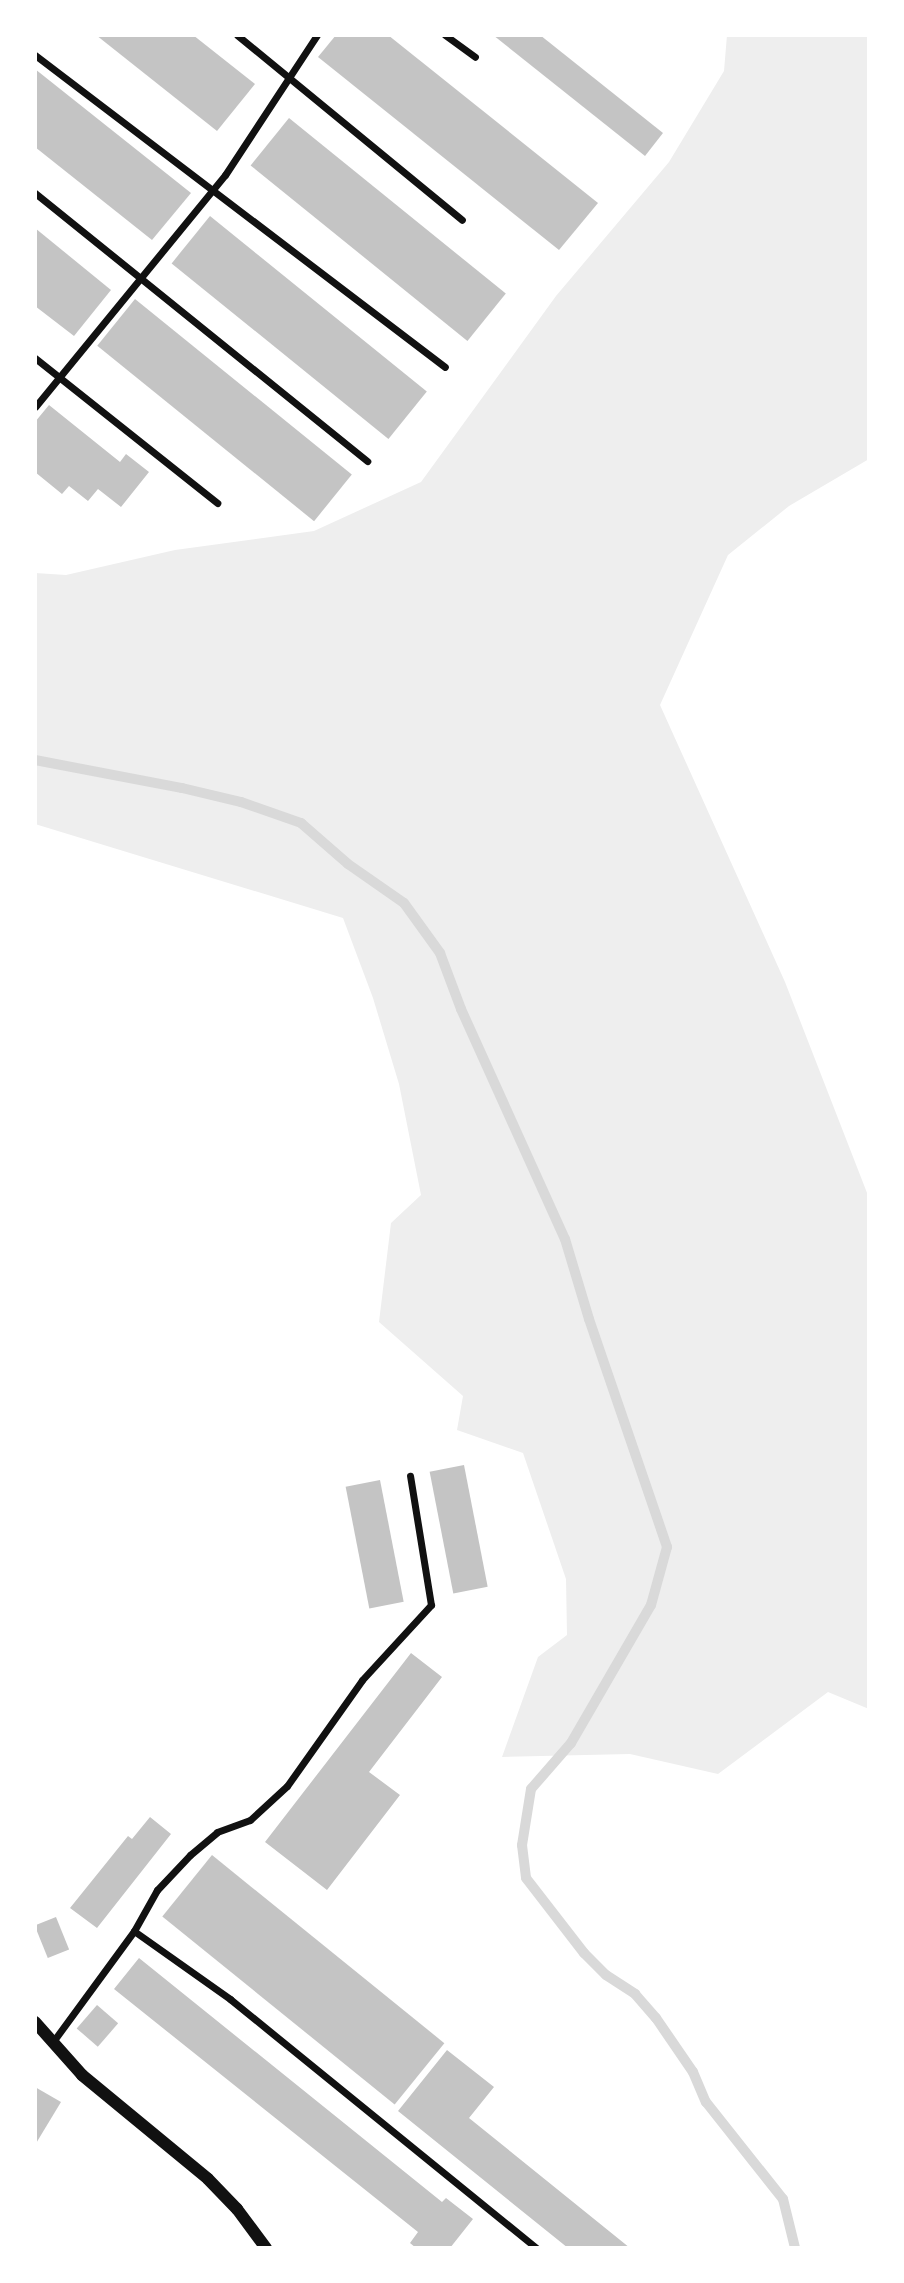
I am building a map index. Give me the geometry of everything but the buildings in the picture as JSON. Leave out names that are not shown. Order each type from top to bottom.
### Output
[{"type":"street","points":[[237,35],[462,220]]},
{"type":"street","points":[[35,408],[212,190],[317,35]]},
{"type":"street","points":[[445,35],[475,57]]},
{"type":"street","points":[[35,55],[445,367]]},
{"type":"street","points":[[35,193],[139,280],[367,461]]},
{"type":"street","points":[[35,358],[217,503]]},
{"type":"street","points":[[51,2043],[134,1931],[157,1889],[217,1832],[250,1820],[287,1786],[362,1679],[431,1605],[410,1476]]},
{"type":"street","points":[[134,1931],[230,1999],[536,2248]]},
{"type":"street","points":[[35,2022],[82,2075],[208,2179],[237,2209],[266,2248]]},
{"type":"shaded area","points":[[727,35],[869,35],[869,459],[789,506],[728,555],[660,705],[785,982],[869,1198],[869,1709],[828,1692],[718,1774],[630,1754],[502,1757],[538,1657],[567,1635],[566,1579],[523,1453],[457,1430],[463,1396],[379,1322],[391,1223],[421,1195],[399,1084],[373,998],[343,918],[35,824],[35,573],[66,575],[175,550],[314,531],[421,482],[556,296],[669,162],[724,71]]},
{"type":"waterway","points":[[35,760],[182,788],[241,802],[301,823],[348,864],[404,903],[440,953],[461,1009],[565,1239],[589,1319],[667,1547],[651,1605],[571,1743],[531,1789],[522,1845],[526,1878],[584,1953],[606,1975],[635,1994],[656,2018],[693,2072],[706,2102],[783,2199],[795,2248]]}]
